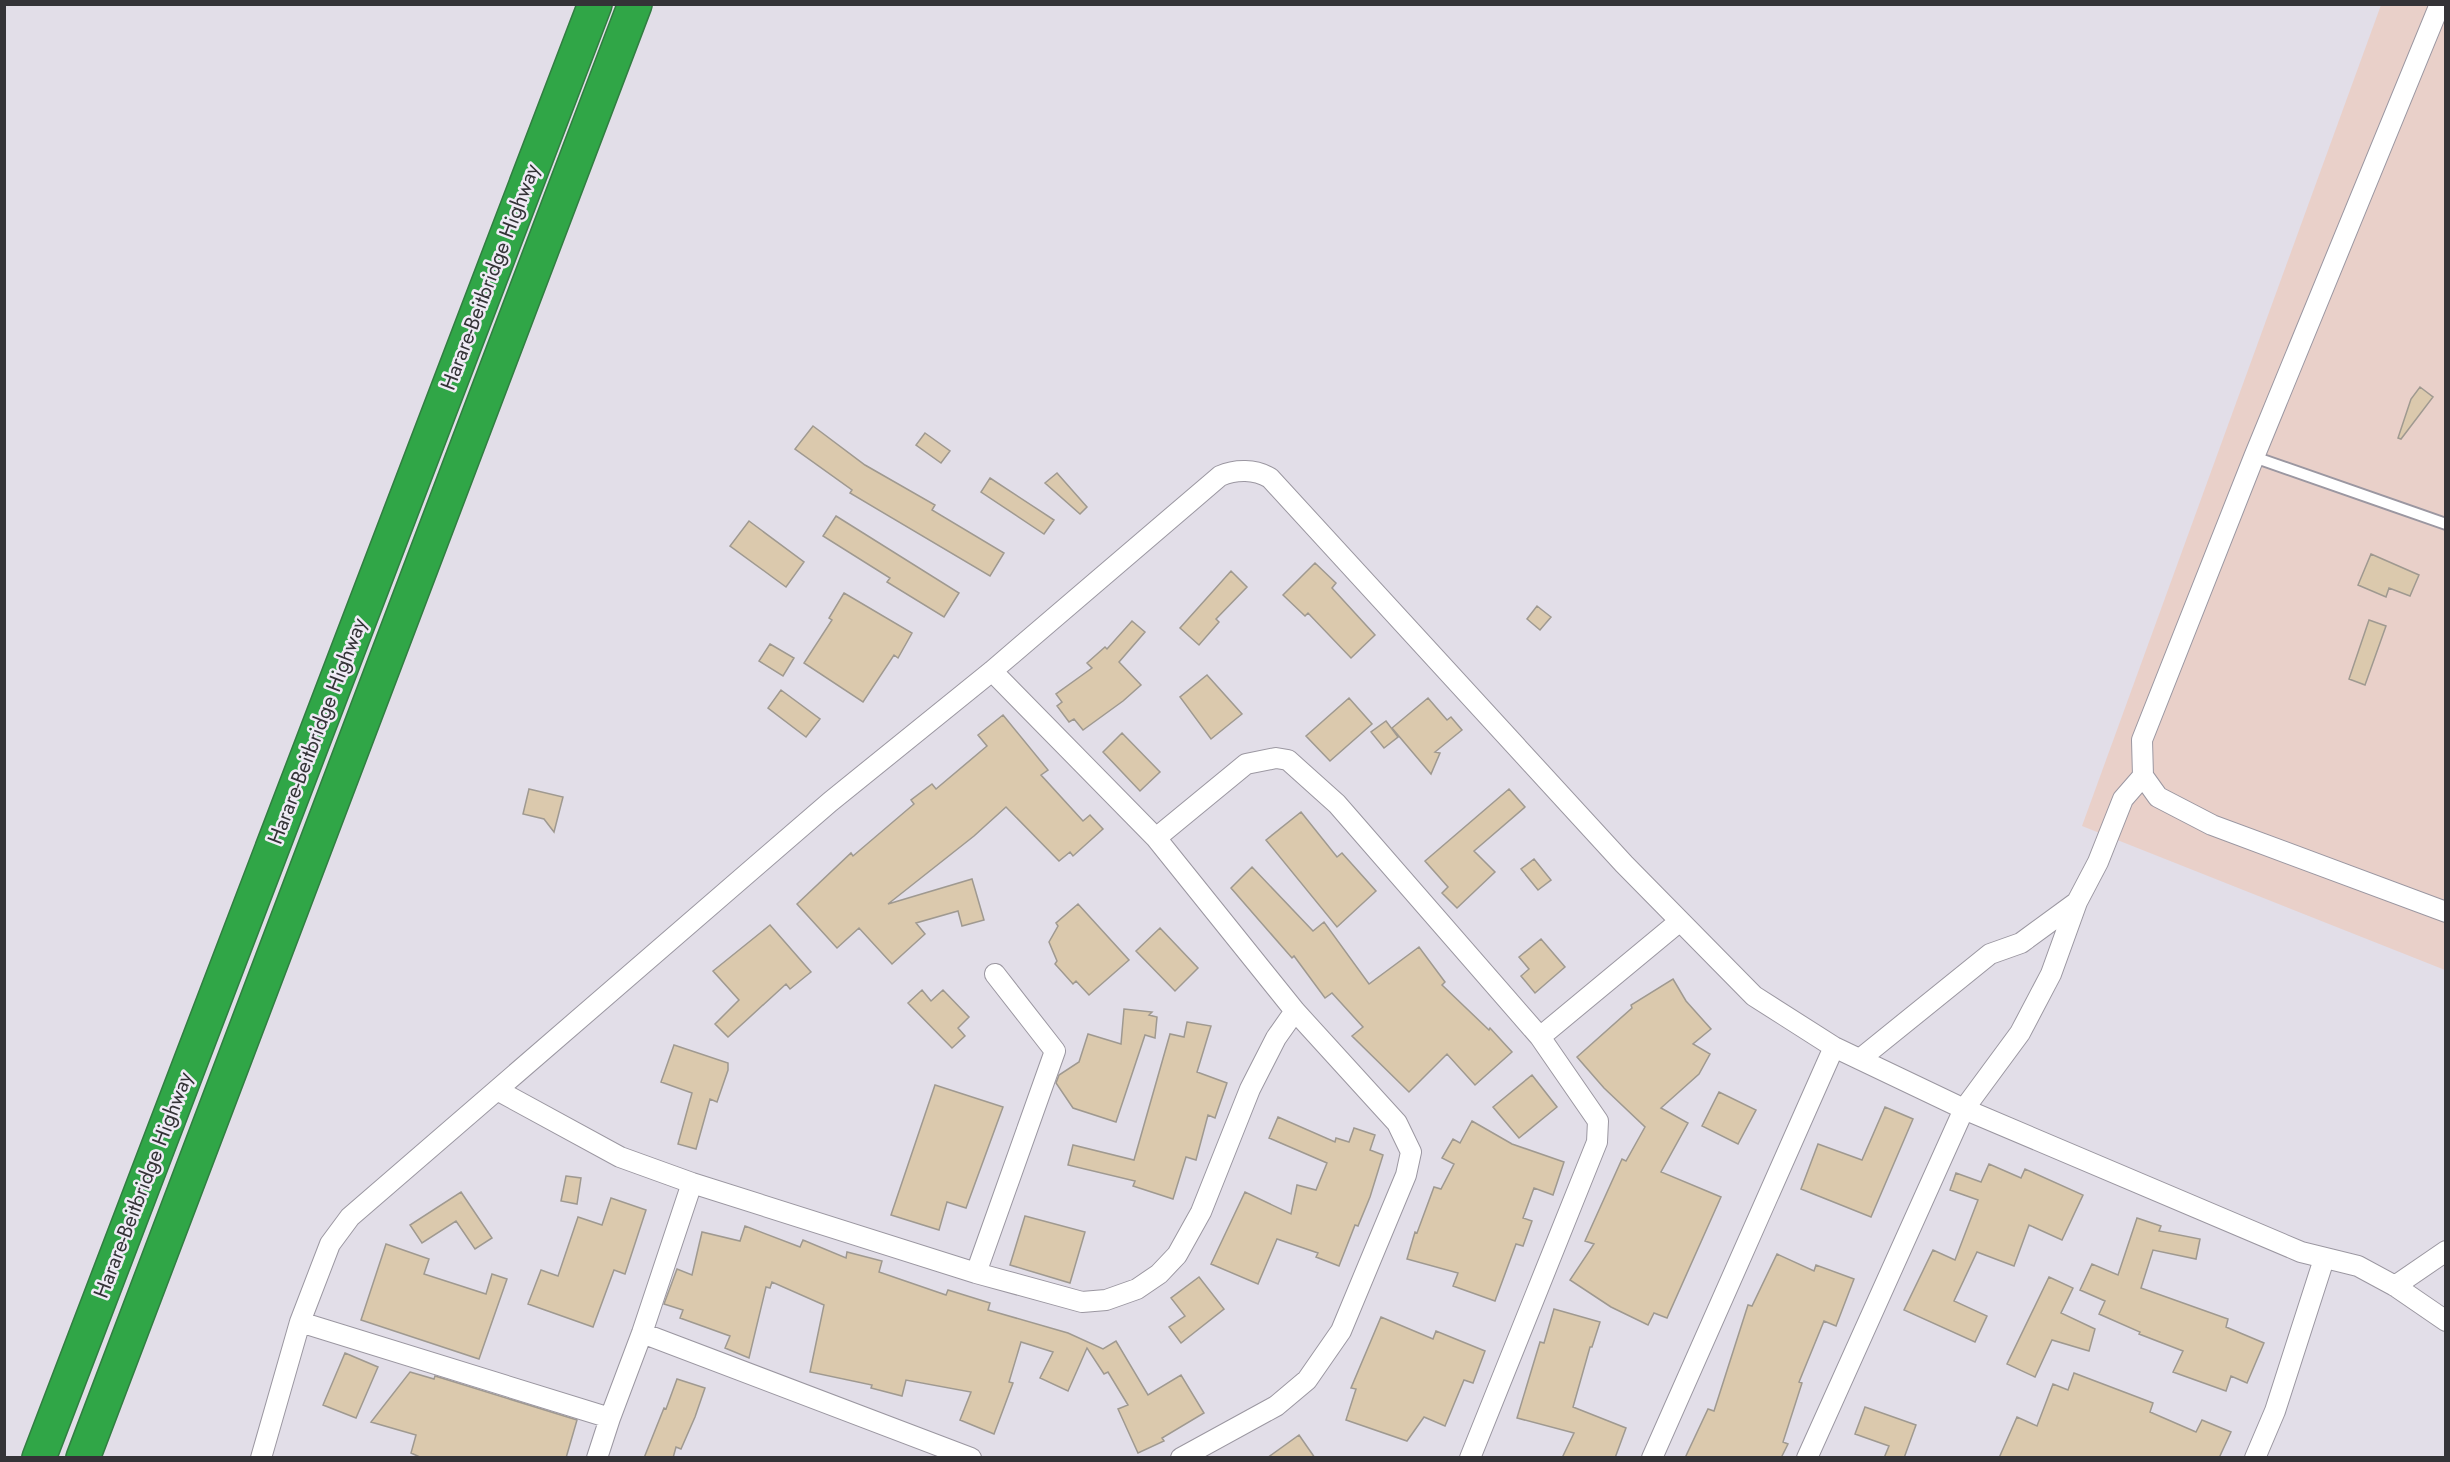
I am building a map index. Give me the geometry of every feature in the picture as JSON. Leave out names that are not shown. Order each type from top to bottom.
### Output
[{"type":"highway","name":"Harare-Beitbridge Highway","points":[[39,1458],[595,4]]},
{"type":"highway","name":"Harare-Beitbridge Highway","points":[[83,1458],[635,4]]},
{"type":"street","points":[[2440,4],[2254,457],[2142,741],[2143,776],[2158,797],[2212,825],[2445,912]]},
{"type":"street","points":[[261,1458],[300,1322],[330,1244],[350,1217],[830,802],[992,670],[1220,476],[1231,471],[1260,472],[1270,478],[1624,864],[1754,996],[1834,1047],[1964,1109],[2301,1252],[2358,1266],[2395,1286],[2445,1321]]},
{"type":"street","points":[[992,670],[1156,838],[1295,1011],[1396,1124],[1411,1152],[1406,1175],[1341,1331],[1307,1380],[1276,1406],[1181,1458]]},
{"type":"street","points":[[1156,838],[1246,764],[1276,758],[1288,760],[1337,804],[1540,1037],[1598,1121],[1597,1143],[1470,1458]]},
{"type":"street","points":[[1807,1458],[1964,1109],[2020,1033],[2051,974],[2076,902],[2098,862],[2123,799],[2143,776]]},
{"type":"street","points":[[1860,1059],[1990,954],[2021,943],[2076,902]]},
{"type":"street","points":[[1540,1037],[1680,921]]},
{"type":"street","points":[[976,1273],[1055,1051],[995,974]]},
{"type":"street","points":[[497,1090],[620,1157],[692,1183],[976,1273],[1082,1302],[1106,1300],[1137,1289],[1159,1274],[1177,1255],[1201,1212],[1250,1089],[1276,1038],[1295,1011]]},
{"type":"street","points":[[1652,1458],[1834,1047]]},
{"type":"street","points":[[597,1458],[692,1183]]},
{"type":"street","points":[[2395,1286],[2445,1251]]},
{"type":"street","points":[[2255,1458],[2275,1411],[2324,1259]]},
{"type":"street","points":[[300,1322],[610,1418]]},
{"type":"street","points":[[642,1333],[971,1458]]},
{"type":"lane","points":[[2254,457],[2445,525]]},
{"type":"shaded area","points":[[2381,5],[2445,5],[2445,970],[2082,826]]},
{"type":"building","points":[[2420,387],[2433,397],[2401,439],[2398,438],[2411,399]]},
{"type":"building","points":[[813,426],[865,465],[935,505],[932,510],[1004,553],[990,576],[850,493],[852,490],[795,449]]},
{"type":"building","points":[[925,433],[950,451],[941,463],[916,445]]},
{"type":"building","points":[[1057,473],[1087,507],[1080,514],[1045,483]]},
{"type":"building","points":[[990,478],[1054,520],[1044,534],[981,492]]},
{"type":"building","points":[[836,516],[959,593],[944,617],[887,582],[890,578],[823,536]]},
{"type":"building","points":[[749,521],[804,562],[786,587],[730,546]]},
{"type":"building","points":[[2371,554],[2419,575],[2410,596],[2389,588],[2386,597],[2358,585]]},
{"type":"building","points":[[1315,563],[1336,583],[1332,588],[1375,635],[1351,658],[1308,613],[1305,616],[1283,595]]},
{"type":"building","points":[[1231,571],[1247,587],[1216,619],[1219,622],[1199,645],[1180,628]]},
{"type":"building","points":[[844,593],[912,633],[898,658],[894,655],[863,702],[804,663],[832,620],[829,618]]},
{"type":"building","points":[[1537,606],[1551,617],[1540,630],[1527,619]]},
{"type":"building","points":[[2369,620],[2386,626],[2365,685],[2349,679]]},
{"type":"building","points":[[1132,621],[1145,632],[1119,662],[1141,685],[1083,730],[1074,719],[1069,722],[1057,706],[1062,702],[1056,694],[1092,668],[1087,663],[1105,647],[1107,649]]},
{"type":"building","points":[[770,644],[794,658],[783,676],[759,661]]},
{"type":"building","points":[[1207,675],[1242,714],[1211,739],[1180,697]]},
{"type":"building","points":[[781,690],[820,719],[806,737],[768,708]]},
{"type":"building","points":[[1349,698],[1372,724],[1330,761],[1306,736]]},
{"type":"building","points":[[1428,698],[1447,720],[1451,717],[1462,730],[1435,752],[1440,753],[1431,774],[1392,728]]},
{"type":"building","points":[[1003,715],[1048,770],[1041,775],[1083,821],[1090,815],[1103,829],[1073,856],[1070,852],[1059,861],[1006,807],[974,836],[888,904],[972,879],[984,920],[962,926],[958,911],[916,923],[925,934],[892,964],[859,928],[837,948],[797,904],[851,853],[853,856],[914,804],[911,800],[932,784],[936,789],[987,746],[978,735]]},
{"type":"building","points":[[1386,721],[1398,737],[1384,748],[1371,732]]},
{"type":"building","points":[[1122,733],[1160,772],[1140,791],[1103,752]]},
{"type":"building","points":[[529,789],[563,797],[554,832],[544,819],[523,814]]},
{"type":"building","points":[[1509,789],[1525,807],[1474,851],[1495,872],[1457,908],[1442,893],[1448,887],[1425,861]]},
{"type":"building","points":[[1301,812],[1337,857],[1342,853],[1376,891],[1337,927],[1266,840]]},
{"type":"building","points":[[1534,859],[1551,880],[1538,890],[1521,869]]},
{"type":"building","points":[[1252,867],[1313,931],[1324,922],[1369,984],[1419,947],[1445,982],[1442,985],[1489,1030],[1490,1028],[1512,1052],[1475,1085],[1447,1054],[1409,1092],[1352,1036],[1363,1027],[1332,993],[1325,998],[1294,956],[1292,958],[1231,888]]},
{"type":"building","points":[[1078,904],[1129,960],[1089,995],[1076,981],[1073,984],[1055,964],[1057,961],[1049,942],[1058,926],[1056,923]]},
{"type":"building","points":[[770,925],[811,972],[790,989],[786,984],[728,1037],[715,1024],[739,1000],[713,971]]},
{"type":"building","points":[[1160,928],[1198,968],[1175,991],[1136,951]]},
{"type":"building","points":[[1541,939],[1565,967],[1535,993],[1521,976],[1529,969],[1519,957]]},
{"type":"building","points":[[1673,979],[1686,1001],[1711,1029],[1693,1044],[1710,1054],[1699,1074],[1661,1108],[1688,1123],[1661,1172],[1721,1197],[1667,1318],[1654,1313],[1648,1325],[1611,1307],[1570,1280],[1594,1244],[1585,1241],[1622,1159],[1626,1161],[1645,1127],[1604,1088],[1577,1057],[1632,1008],[1631,1005]]},
{"type":"building","points":[[922,990],[931,1001],[943,990],[969,1017],[958,1028],[965,1036],[952,1048],[908,1003]]},
{"type":"building","points":[[1124,1009],[1152,1012],[1149,1015],[1157,1017],[1155,1038],[1145,1035],[1116,1122],[1073,1108],[1056,1083],[1059,1075],[1079,1062],[1088,1034],[1121,1044]]},
{"type":"building","points":[[1187,1022],[1211,1026],[1197,1072],[1227,1083],[1215,1118],[1208,1115],[1196,1160],[1186,1157],[1173,1199],[1133,1186],[1135,1181],[1068,1165],[1073,1145],[1134,1160],[1170,1034],[1184,1037]]},
{"type":"building","points":[[674,1045],[728,1063],[728,1070],[717,1102],[710,1099],[696,1149],[678,1144],[692,1093],[661,1082]]},
{"type":"building","points":[[1532,1075],[1557,1107],[1519,1138],[1493,1107]]},
{"type":"building","points":[[935,1085],[1003,1107],[966,1208],[947,1202],[939,1230],[891,1215]]},
{"type":"building","points":[[1719,1092],[1756,1110],[1738,1144],[1702,1126]]},
{"type":"building","points":[[1885,1107],[1913,1119],[1871,1217],[1801,1189],[1818,1144],[1862,1160]]},
{"type":"building","points":[[1278,1117],[1335,1142],[1336,1138],[1349,1142],[1354,1128],[1375,1135],[1370,1150],[1383,1155],[1370,1197],[1358,1226],[1355,1225],[1339,1266],[1316,1257],[1318,1253],[1277,1239],[1258,1284],[1211,1264],[1245,1192],[1291,1214],[1297,1185],[1316,1190],[1327,1163],[1269,1138]]},
{"type":"building","points":[[1472,1121],[1512,1144],[1564,1162],[1553,1195],[1534,1188],[1523,1218],[1532,1221],[1523,1246],[1516,1244],[1495,1301],[1453,1286],[1458,1273],[1407,1259],[1415,1232],[1417,1233],[1434,1187],[1441,1189],[1454,1164],[1442,1158],[1453,1139],[1460,1143]]},
{"type":"building","points":[[1989,1164],[2021,1178],[2025,1169],[2083,1195],[2062,1240],[2029,1225],[2014,1266],[1977,1252],[1954,1301],[1987,1316],[1975,1342],[1904,1310],[1933,1250],[1955,1260],[1978,1200],[1950,1190],[1956,1173],[1981,1182]]},
{"type":"building","points":[[566,1176],[581,1178],[577,1204],[561,1201]]},
{"type":"building","points":[[461,1192],[492,1238],[475,1249],[456,1221],[422,1243],[410,1225]]},
{"type":"building","points":[[611,1198],[646,1210],[625,1274],[614,1270],[593,1327],[528,1304],[541,1270],[558,1276],[578,1217],[602,1225]]},
{"type":"building","points":[[1025,1216],[1085,1232],[1070,1283],[1010,1265]]},
{"type":"building","points":[[2137,1218],[2161,1226],[2159,1231],[2200,1239],[2196,1259],[2153,1250],[2141,1288],[2228,1319],[2226,1327],[2264,1343],[2247,1383],[2231,1376],[2226,1391],[2173,1372],[2183,1351],[2139,1334],[2140,1332],[2099,1314],[2105,1301],[2080,1290],[2092,1264],[2118,1275]]},
{"type":"building","points":[[745,1226],[800,1247],[803,1240],[846,1258],[847,1252],[882,1261],[879,1272],[946,1295],[948,1290],[990,1303],[988,1310],[1068,1333],[1103,1349],[1116,1341],[1148,1395],[1181,1375],[1204,1413],[1162,1438],[1164,1441],[1138,1453],[1118,1409],[1128,1405],[1108,1372],[1104,1374],[1087,1348],[1068,1391],[1040,1378],[1053,1352],[1021,1342],[1009,1382],[1013,1383],[994,1434],[960,1420],[971,1392],[906,1380],[902,1396],[871,1388],[872,1385],[810,1372],[824,1305],[772,1282],[770,1288],[766,1287],[749,1358],[725,1348],[730,1336],[680,1318],[683,1310],[664,1304],[677,1269],[692,1275],[702,1232],[740,1241]]},
{"type":"building","points":[[386,1244],[429,1259],[424,1274],[486,1294],[492,1274],[507,1279],[479,1359],[361,1320]]},
{"type":"building","points":[[1777,1254],[1814,1271],[1816,1265],[1854,1279],[1836,1326],[1824,1321],[1799,1382],[1802,1383],[1783,1442],[1788,1444],[1781,1458],[1685,1458],[1708,1409],[1714,1411],[1748,1305],[1752,1306]]},
{"type":"building","points":[[1199,1277],[1224,1309],[1181,1343],[1169,1327],[1185,1316],[1171,1298]]},
{"type":"building","points":[[2049,1277],[2073,1288],[2061,1313],[2095,1329],[2089,1351],[2052,1340],[2035,1377],[2007,1364]]},
{"type":"building","points":[[1554,1309],[1600,1322],[1592,1347],[1590,1347],[1573,1407],[1626,1428],[1615,1458],[1562,1458],[1574,1433],[1517,1418],[1540,1342],[1544,1343]]},
{"type":"building","points":[[1381,1317],[1433,1339],[1436,1331],[1485,1351],[1473,1383],[1464,1380],[1445,1426],[1424,1417],[1407,1441],[1346,1420],[1356,1389],[1351,1388]]},
{"type":"building","points":[[345,1353],[378,1367],[356,1418],[323,1405]]},
{"type":"building","points":[[410,1372],[434,1379],[435,1376],[577,1420],[566,1458],[422,1458],[411,1453],[416,1435],[371,1422]]},
{"type":"building","points":[[2074,1373],[2153,1403],[2150,1412],[2196,1432],[2202,1420],[2231,1432],[2219,1458],[1999,1458],[2017,1417],[2037,1426],[2053,1384],[2068,1390]]},
{"type":"building","points":[[677,1379],[705,1388],[695,1417],[681,1449],[676,1447],[673,1458],[644,1458],[664,1408],[666,1409]]},
{"type":"building","points":[[1865,1407],[1916,1425],[1904,1458],[1884,1458],[1889,1446],[1855,1434]]},
{"type":"building","points":[[1299,1435],[1315,1458],[1267,1458]]}]
